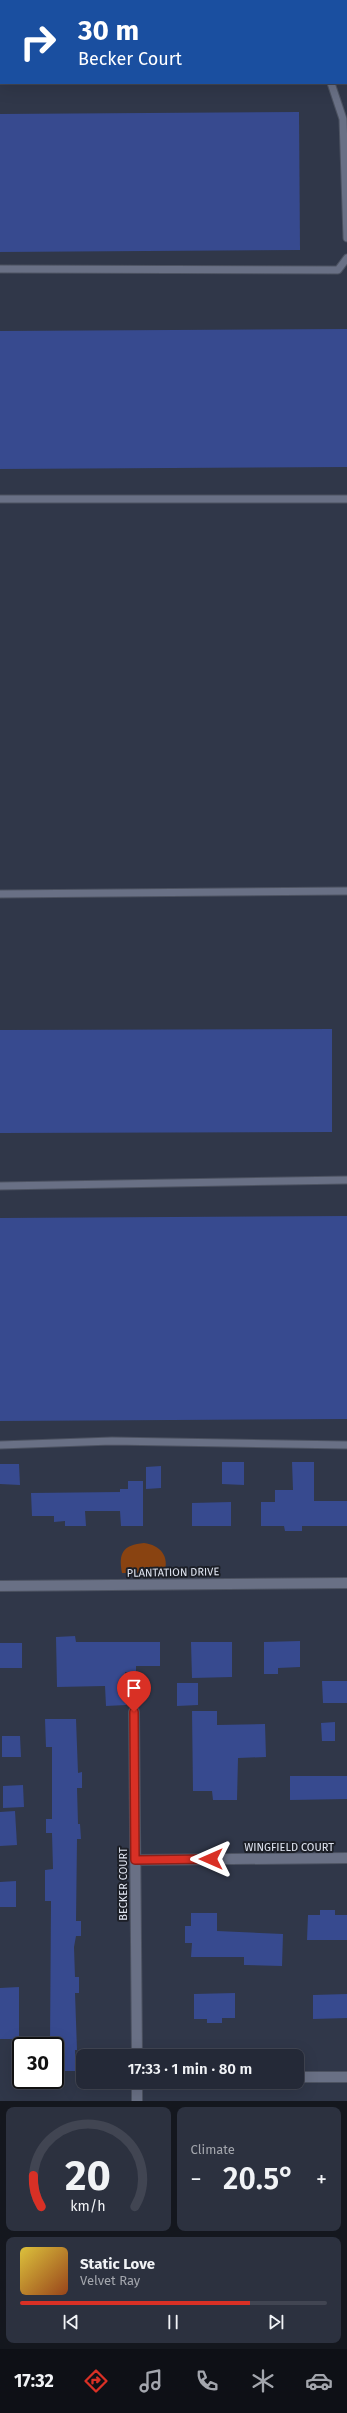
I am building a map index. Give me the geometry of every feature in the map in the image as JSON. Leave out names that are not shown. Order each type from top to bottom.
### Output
[{"type":"street","name":"PLANTATION DRIVE","points":[[0,1586],[347,1583]]},
{"type":"street","name":"BECKER COURT","points":[[134,1712],[136,2049]]},
{"type":"street","name":"WINGFIELD COURT","points":[[135,1860],[347,1858]]},
{"type":"street","points":[[304,2077],[347,2077]]},
{"type":"street","points":[[137,2089],[137,2101]]},
{"type":"lane","points":[[331,84],[342,119],[347,238]]},
{"type":"lane","points":[[0,269],[338,270],[347,258]]},
{"type":"lane","points":[[0,499],[347,499]]},
{"type":"lane","points":[[0,894],[347,891]]},
{"type":"lane","points":[[0,1186],[347,1180]]},
{"type":"lane","points":[[0,1446],[112,1441],[347,1444]]},
{"type":"shaded area","points":[[144,1543],[155,1546],[162,1552],[166,1561],[164,1573],[122,1573],[121,1560],[124,1551],[131,1546]]},
{"type":"building","points":[[299,112],[300,250],[0,252],[0,114]]},
{"type":"building","points":[[347,329],[347,467],[0,469],[0,331]]},
{"type":"building","points":[[332,1029],[332,1132],[0,1133],[0,1030]]},
{"type":"building","points":[[347,1216],[347,1419],[0,1421],[0,1218]]},
{"type":"building","points":[[222,1462],[244,1462],[244,1485],[222,1484]]},
{"type":"building","points":[[292,1462],[314,1462],[314,1501],[347,1501],[347,1526],[302,1526],[302,1531],[285,1531],[284,1526],[261,1526],[261,1502],[275,1502],[275,1490],[293,1490]]},
{"type":"building","points":[[0,1464],[19,1464],[20,1485],[0,1484]]},
{"type":"building","points":[[161,1466],[161,1488],[146,1489],[146,1467]]},
{"type":"building","points":[[128,1481],[143,1481],[143,1526],[121,1526],[120,1511],[85,1511],[86,1526],[65,1526],[65,1521],[54,1522],[54,1516],[32,1516],[31,1493],[120,1492],[120,1489],[128,1489]]},
{"type":"building","points":[[231,1502],[231,1526],[192,1526],[192,1503]]},
{"type":"building","points":[[75,1636],[76,1642],[160,1642],[160,1666],[136,1666],[136,1672],[125,1672],[126,1705],[106,1706],[105,1686],[57,1687],[56,1637]]},
{"type":"building","points":[[300,1641],[300,1667],[278,1668],[278,1674],[264,1674],[264,1642]]},
{"type":"building","points":[[191,1642],[232,1642],[232,1677],[192,1678]]},
{"type":"building","points":[[0,1643],[22,1643],[22,1668],[0,1668]]},
{"type":"building","points":[[322,1681],[347,1681],[347,1703],[323,1703]]},
{"type":"building","points":[[177,1683],[198,1683],[198,1705],[177,1706]]},
{"type":"building","points":[[192,1711],[217,1711],[217,1725],[265,1724],[266,1757],[238,1758],[237,1800],[213,1800],[212,1791],[193,1791]]},
{"type":"building","points":[[45,1719],[76,1719],[78,1773],[82,1772],[82,1788],[77,1788],[78,1824],[80,1824],[81,1839],[77,1839],[76,1921],[81,1921],[81,1936],[76,1936],[74,1947],[75,1977],[79,1977],[79,1993],[75,1993],[77,2049],[75,2050],[75,2071],[64,2071],[64,2037],[50,2037],[51,1901],[45,1901],[45,1870],[53,1869],[52,1833],[46,1833],[46,1819],[52,1819],[52,1747],[46,1747]]},
{"type":"building","points":[[335,1722],[335,1741],[322,1741],[321,1723]]},
{"type":"building","points":[[2,1736],[20,1736],[21,1757],[2,1757]]},
{"type":"building","points":[[290,1776],[347,1776],[347,1799],[290,1800]]},
{"type":"building","points":[[23,1785],[24,1807],[3,1808],[3,1786]]},
{"type":"building","points":[[15,1811],[17,1845],[0,1846],[0,1812]]},
{"type":"building","points":[[16,1881],[16,1907],[0,1907],[0,1882]]},
{"type":"building","points":[[320,1910],[335,1910],[335,1915],[347,1915],[347,1940],[307,1940],[308,1915],[320,1915]]},
{"type":"building","points":[[191,1913],[217,1913],[217,1931],[283,1934],[282,1966],[244,1965],[244,1957],[191,1957],[192,1943],[185,1943],[185,1926],[191,1926]]},
{"type":"building","points":[[19,1987],[19,2037],[12,2037],[12,2039],[0,2039],[0,1988]]},
{"type":"building","points":[[235,1993],[235,2018],[222,2018],[222,2023],[207,2023],[207,2019],[194,2019],[194,1994]]},
{"type":"building","points":[[347,1994],[347,2018],[313,2019],[313,1995]]},
{"type":"route","points":[[134,1712],[135,1860],[211,1859]]}]
